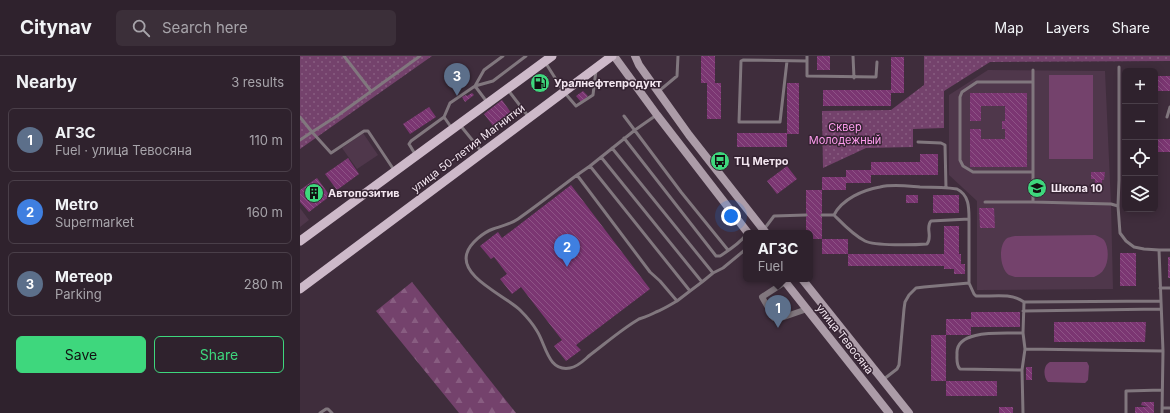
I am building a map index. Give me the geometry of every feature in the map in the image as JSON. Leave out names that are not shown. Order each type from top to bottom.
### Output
[{"type":"main road","name":"улица 50-летия Магнитки","points":[[300,289],[482,152],[613,56]]},
{"type":"main road","points":[[301,240],[548,59]]},
{"type":"street","points":[[613,56],[745,230]]},
{"type":"street","points":[[635,56],[639,65],[689,135],[762,230]]},
{"type":"street","points":[[781,282],[762,297],[774,318],[778,319],[807,309]]},
{"type":"street","name":"улица Тевосяна","points":[[786,282],[889,413]]},
{"type":"street","name":"улица Тевосяна","points":[[804,282],[909,413]]},
{"type":"lane","points":[[344,56],[371,91]]},
{"type":"lane","points":[[300,140],[337,116],[420,56]]},
{"type":"lane","points":[[475,86],[484,70],[503,56]]},
{"type":"lane","points":[[416,155],[410,145],[410,141],[444,117],[450,103],[475,86],[493,81],[526,56]]},
{"type":"lane","points":[[658,92],[677,76],[678,56]]},
{"type":"lane","points":[[807,56],[807,76],[854,78],[876,77],[877,62]]},
{"type":"lane","points":[[853,56],[854,78]]},
{"type":"lane","points":[[548,59],[564,92],[576,106],[592,96],[596,68]]},
{"type":"lane","points":[[787,61],[780,122],[739,122],[740,62],[743,60],[807,61]]},
{"type":"lane","points":[[1119,67],[1118,206],[1120,233],[1126,241],[1134,247],[1170,250]]},
{"type":"lane","points":[[1033,70],[1033,202]]},
{"type":"lane","points":[[1033,82],[978,82],[964,90],[960,97],[961,163],[971,171],[1033,172]]},
{"type":"lane","points":[[475,86],[488,103]]},
{"type":"lane","points":[[507,89],[529,118]]},
{"type":"lane","points":[[1167,117],[1170,107]]},
{"type":"lane","points":[[657,115],[624,138],[590,166],[516,220],[488,231],[469,248],[466,258],[467,264],[480,282],[520,310],[537,331],[548,356],[553,363],[560,367],[572,368],[639,320],[678,301],[743,251]]},
{"type":"lane","points":[[624,116],[728,250]]},
{"type":"lane","points":[[300,117],[331,153],[364,131],[368,131],[395,171]]},
{"type":"lane","points":[[444,117],[456,126],[482,152]]},
{"type":"lane","points":[[624,138],[715,254],[718,256],[739,242],[743,238]]},
{"type":"lane","points":[[918,142],[941,143],[945,145],[946,188]]},
{"type":"lane","points":[[612,148],[713,273]]},
{"type":"lane","points":[[601,157],[702,282]]},
{"type":"lane","points":[[590,166],[690,291]]},
{"type":"lane","points":[[577,175],[650,272],[678,301]]},
{"type":"lane","points":[[834,215],[838,208],[847,200],[879,187],[888,186],[956,189],[965,196],[969,205],[969,283],[973,293],[976,296],[1012,296],[1024,302],[1161,301]]},
{"type":"lane","points":[[985,202],[1111,204],[1118,206]]},
{"type":"lane","points":[[765,230],[774,216],[806,215]]},
{"type":"lane","points":[[822,215],[834,215],[851,232],[861,239],[872,243],[927,244],[929,240],[929,225],[931,221],[969,219]]},
{"type":"lane","points":[[1159,250],[1163,351],[1162,413]]},
{"type":"lane","points":[[883,380],[897,369],[899,365],[905,302],[909,295],[916,288],[969,283]]},
{"type":"lane","points":[[1160,288],[1170,288]]},
{"type":"lane","points":[[1023,413],[1022,370],[1025,349],[1023,333],[1024,302]]},
{"type":"lane","points":[[1023,311],[1161,309]]},
{"type":"lane","points":[[1022,370],[960,369],[957,366],[956,352],[960,344],[968,337],[976,335],[1023,333]]},
{"type":"lane","points":[[1025,349],[1163,351]]},
{"type":"lane","points":[[1126,413],[1126,391],[1162,390]]},
{"type":"lane","points":[[1162,408],[1170,408]]},
{"type":"lane","points":[[320,413],[326,409],[332,413]]},
{"type":"shaded area","name":"Школа 10","points":[[988,70],[1105,71],[1113,289],[977,290],[977,201],[949,175],[949,95]]},
{"type":"shaded area","points":[[363,133],[378,155],[357,169],[342,148]]},
{"type":"shaded area","points":[[300,208],[309,220],[300,227]]},
{"type":"green space","points":[[300,56],[432,56],[300,149]]},
{"type":"green space","name":"Сквер Молодежный","points":[[924,56],[1170,56],[1170,61],[990,62],[944,91],[944,128],[913,129],[913,147],[866,148],[823,168],[822,111],[891,110],[924,85]]},
{"type":"green space","points":[[1049,75],[1093,75],[1093,159],[1049,159]]},
{"type":"green space","points":[[1095,235],[1104,240],[1107,246],[1108,254],[1106,266],[1100,274],[1094,277],[1015,277],[1006,272],[1002,263],[1001,252],[1003,243],[1009,237]]},
{"type":"green space","points":[[412,282],[516,413],[459,413],[376,311]]},
{"type":"green space","points":[[1050,362],[1087,362],[1089,366],[1088,380],[1085,383],[1048,382],[1044,371]]},
{"type":"building","points":[[701,56],[715,56],[715,83],[721,83],[721,119],[707,119],[707,83],[701,83]]},
{"type":"building","points":[[817,56],[830,56],[830,70],[817,70]]},
{"type":"building","points":[[891,57],[904,57],[904,93],[891,93],[891,106],[823,106],[823,90],[891,90]]},
{"type":"building","name":"Уралнефтепродукт","points":[[545,74],[550,82],[536,92],[530,84]]},
{"type":"building","points":[[1158,76],[1170,76],[1170,91],[1158,91]]},
{"type":"building","points":[[787,83],[799,83],[799,134],[787,134],[787,147],[737,147],[737,133],[787,133]]},
{"type":"building","points":[[583,91],[588,96],[581,102],[576,96]]},
{"type":"building","points":[[472,93],[474,95],[465,102],[462,97]]},
{"type":"building","name":"Школа 10","points":[[970,93],[1027,93],[1027,167],[970,167],[970,129],[981,129],[981,139],[1005,139],[1005,129],[1002,129],[1002,121],[1005,121],[1005,106],[981,106],[981,121],[970,121]]},
{"type":"building","points":[[502,100],[512,114],[494,127],[484,114]]},
{"type":"building","points":[[429,107],[436,117],[410,134],[403,124]]},
{"type":"building","points":[[1158,139],[1170,139],[1170,152],[1158,152]]},
{"type":"building","points":[[920,154],[938,154],[938,175],[871,175],[871,183],[846,183],[846,190],[822,190],[822,177],[846,177],[846,170],[871,170],[871,162],[920,162]]},
{"type":"building","points":[[348,158],[359,174],[337,190],[325,174]]},
{"type":"building","points":[[787,166],[797,179],[777,194],[767,181]]},
{"type":"building","points":[[1091,172],[1105,172],[1104,180],[1102,180],[1102,193],[1094,192],[1095,179],[1091,179]]},
{"type":"building","name":"Автопозитив","points":[[317,178],[330,196],[309,212],[300,202],[300,190]]},
{"type":"building","points":[[571,185],[650,289],[576,345],[581,350],[566,361],[554,346],[562,340],[521,287],[512,294],[500,279],[507,274],[494,257],[491,259],[480,246],[498,232],[502,238]]},
{"type":"building","points":[[806,190],[822,190],[822,239],[813,239],[813,230],[806,230]]},
{"type":"building","points":[[906,195],[918,195],[918,203],[906,203]]},
{"type":"building","points":[[933,195],[959,195],[959,213],[933,213]]},
{"type":"building","points":[[979,208],[994,208],[995,228],[980,228]]},
{"type":"building","points":[[944,226],[959,226],[959,254],[961,254],[961,264],[965,264],[965,274],[954,274],[954,269],[944,269],[944,266],[848,266],[848,254],[944,254]]},
{"type":"building","points":[[822,239],[848,239],[848,254],[822,254]]},
{"type":"building","points":[[1120,253],[1136,253],[1136,286],[1120,286]]},
{"type":"building","points":[[1168,257],[1170,257],[1170,278],[1168,278]]},
{"type":"building","points":[[971,312],[1020,312],[1020,327],[971,327],[971,335],[946,335],[946,319],[971,319]]},
{"type":"building","points":[[1054,322],[1146,322],[1145,342],[1054,342]]},
{"type":"building","points":[[931,335],[946,335],[946,381],[931,381]]},
{"type":"building","points":[[1026,367],[1032,367],[1032,380],[1026,380]]},
{"type":"building","points":[[946,381],[997,381],[997,396],[946,396]]},
{"type":"building","points":[[1142,402],[1154,402],[1154,413],[1135,413],[1135,407],[1148,407],[1141,405]]},
{"type":"building","points":[[999,407],[1013,407],[1013,413],[999,413]]},
{"type":"place","name":"Уралнефтепродукт","points":[[540,83]]},
{"type":"place","name":"Метеор","points":[[457,96]]},
{"type":"place","name":"ТЦ Метро","points":[[720,161]]},
{"type":"place","name":"Школа 10","points":[[1037,188]]},
{"type":"place","name":"Автопозитив","points":[[314,193]]},
{"type":"place","name":"Metro","points":[[567,267]]},
{"type":"place","name":"АГЗС","points":[[778,328]]}]
